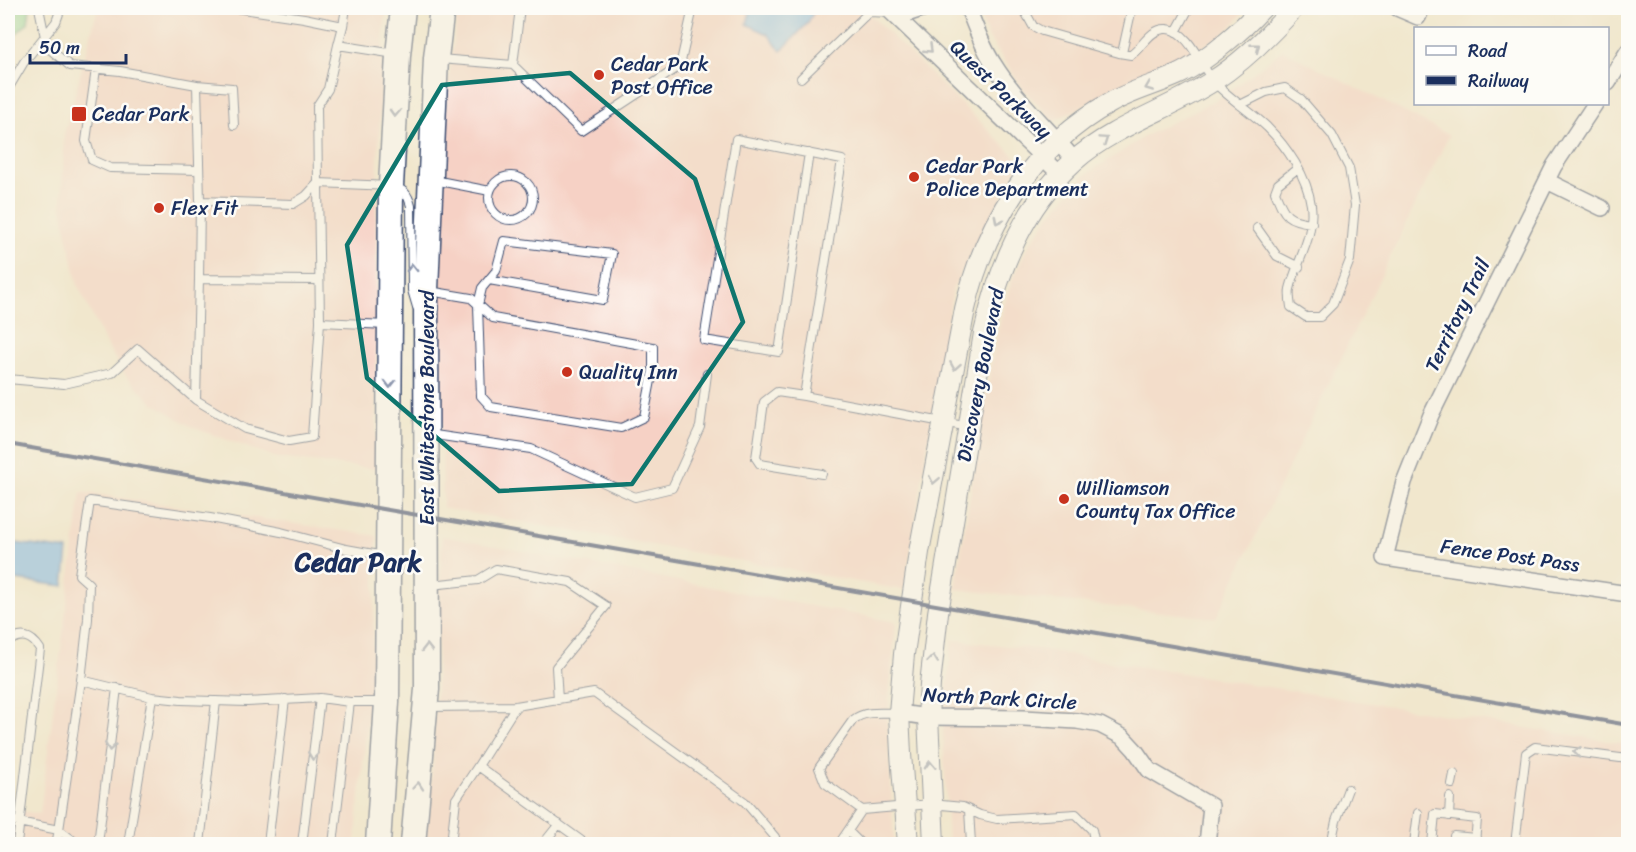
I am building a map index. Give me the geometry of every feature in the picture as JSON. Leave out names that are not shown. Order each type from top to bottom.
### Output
[{"type":"main road","name":"East Whitestone Boulevard","points":[[378,844],[387,702],[391,186],[398,55],[403,8]]},
{"type":"main road","name":"East Whitestone Boulevard","points":[[413,844],[427,689],[426,290],[429,179],[436,58],[442,8]]},
{"type":"street","points":[[890,10],[907,14],[925,8]]},
{"type":"street","name":"Quest Parkway","points":[[968,8],[992,62],[1010,88],[1058,140],[1068,168]]},
{"type":"street","name":"Discovery Boulevard","points":[[908,844],[899,713],[912,602],[972,280],[1001,213],[1042,157],[1058,140],[1079,122],[1111,102],[1179,74],[1201,60],[1235,34],[1262,8]]},
{"type":"street","name":"Discovery Boulevard","points":[[934,844],[928,717],[938,613],[984,333],[993,293],[1004,262],[1021,228],[1039,200],[1068,168],[1104,139],[1213,81],[1264,41],[1294,8]]},
{"type":"street","points":[[1396,8],[1418,17],[1422,8]]},
{"type":"street","name":"Quest Parkway","points":[[890,10],[1042,157],[1068,168]]},
{"type":"street","points":[[1609,81],[1629,51]]},
{"type":"street","name":"Territory Trail","points":[[1385,558],[1404,483],[1431,415],[1547,181],[1593,105]]},
{"type":"street","points":[[1547,181],[1602,208]]},
{"type":"street","name":"Fence Post Pass","points":[[1385,558],[1629,594]]},
{"type":"street","name":"North Park Circle","points":[[899,713],[928,717],[1024,718],[1100,725],[1123,737],[1149,770],[1211,806],[1207,844]]},
{"type":"lane","points":[[39,8],[47,47],[70,66],[232,88],[234,125]]},
{"type":"lane","points":[[8,89],[24,62],[56,22],[61,8]]},
{"type":"lane","points":[[236,8],[343,26]]},
{"type":"lane","points":[[8,379],[64,384],[112,373],[138,349],[196,400],[245,429],[289,441],[312,437],[320,322],[317,106],[328,88],[346,8]]},
{"type":"lane","points":[[513,65],[520,8]]},
{"type":"lane","points":[[436,58],[513,65],[581,131],[680,66],[693,8]]},
{"type":"lane","points":[[1023,8],[1033,26],[1042,32],[1122,54],[1131,55],[1140,49],[1147,38],[1156,31],[1167,29],[1176,32],[1186,40],[1213,81],[1240,105],[1266,126],[1292,157],[1298,168],[1308,191],[1311,223],[1299,267],[1289,290],[1291,307],[1306,317],[1320,317],[1333,304],[1350,260],[1355,205],[1349,168],[1332,135],[1301,99],[1286,88],[1266,92],[1240,105]]},
{"type":"lane","points":[[1122,54],[1132,8]]},
{"type":"lane","points":[[1176,32],[1189,8]]},
{"type":"lane","points":[[801,78],[869,12],[890,10]]},
{"type":"lane","points":[[338,45],[398,55]]},
{"type":"lane","points":[[96,69],[86,141],[92,160],[110,168],[198,170]]},
{"type":"lane","points":[[196,400],[200,201],[197,85]]},
{"type":"lane","points":[[804,396],[842,160],[809,153],[736,139],[704,340],[779,352],[809,153]]},
{"type":"lane","points":[[1298,168],[1278,184],[1275,192],[1289,217],[1295,221],[1311,223]]},
{"type":"lane","points":[[505,176],[519,177],[530,186],[533,201],[527,214],[520,218],[506,219],[499,217],[490,206],[490,191],[493,184],[505,176]]},
{"type":"lane","points":[[429,179],[490,191]]},
{"type":"lane","points":[[200,201],[293,204],[306,196],[318,183],[400,188],[408,195],[411,206],[412,290],[427,346]]},
{"type":"lane","points":[[1257,228],[1276,256],[1299,267]]},
{"type":"lane","points":[[426,290],[471,298],[478,305],[493,318],[653,347],[653,370],[644,417],[621,428],[491,406],[481,396],[478,305],[482,288],[496,271],[504,241],[612,254],[603,300],[489,280]]},
{"type":"lane","points":[[199,279],[319,280]]},
{"type":"lane","points":[[320,322],[391,326]]},
{"type":"lane","points":[[427,434],[531,448],[635,497],[672,488],[700,427],[707,374]]},
{"type":"lane","points":[[822,474],[760,464],[756,458],[764,402],[770,396],[777,392],[804,396],[970,427]]},
{"type":"lane","points":[[56,844],[88,619],[89,584],[79,575],[90,501],[210,518],[387,556]]},
{"type":"lane","points":[[427,585],[478,580],[496,569],[570,582],[606,606],[555,667],[558,700]]},
{"type":"lane","points":[[8,642],[15,637],[25,637],[34,639],[40,649],[17,844]]},
{"type":"lane","points":[[81,680],[152,697],[248,702],[320,698],[350,702],[387,702]]},
{"type":"lane","points":[[98,844],[117,688]]},
{"type":"lane","points":[[425,707],[516,706],[594,693],[745,802],[775,837],[776,844]]},
{"type":"lane","points":[[128,844],[152,697]]},
{"type":"lane","points":[[302,844],[320,698]]},
{"type":"lane","points":[[268,844],[285,699]]},
{"type":"lane","points":[[200,844],[216,701]]},
{"type":"lane","points":[[333,844],[350,702]]},
{"type":"lane","points":[[452,844],[456,799],[516,706]]},
{"type":"lane","points":[[899,713],[865,714],[853,720],[819,768],[825,783],[862,810],[951,804],[997,819],[1076,814],[1092,830],[1095,844]]},
{"type":"lane","points":[[1515,844],[1526,753],[1535,747],[1629,759]]},
{"type":"lane","points":[[478,766],[586,844]]},
{"type":"lane","points":[[1452,784],[1454,774]]},
{"type":"lane","points":[[1331,844],[1336,821],[1348,789]]},
{"type":"lane","points":[[1449,816],[1450,797]]},
{"type":"lane","points":[[839,844],[862,810]]},
{"type":"lane","points":[[969,810],[971,844]]},
{"type":"lane","points":[[1414,844],[1418,813]]},
{"type":"lane","points":[[1432,844],[1437,835],[1434,814],[1477,819],[1476,841],[1454,836]]},
{"type":"lane","points":[[8,820],[59,830],[78,844]]},
{"type":"lane","points":[[543,844],[559,824]]},
{"type":"lane","points":[[848,831],[861,844]]},
{"type":"highlighted area","points":[[570,73],[695,179],[743,322],[632,484],[499,491],[367,378],[347,245],[442,85]]},
{"type":"shaded area","points":[[98,8],[387,8],[384,29],[376,202],[376,469],[277,458],[192,427],[153,403],[127,377],[107,346],[78,286],[62,205],[64,134]]},
{"type":"shaded area","points":[[458,8],[863,8],[1021,162],[953,288],[904,590],[443,508],[440,278],[443,128]]},
{"type":"shaded area","points":[[978,8],[1249,8],[1222,35],[1177,62],[1053,121],[1024,90],[987,35]]},
{"type":"shaded area","points":[[1283,50],[1449,135],[1216,618],[955,589],[994,348],[1013,277],[1030,243],[1049,216],[1084,176],[1145,136],[1223,96]]},
{"type":"shaded area","points":[[81,492],[377,536],[371,683],[355,844],[8,844],[8,809],[40,814]]},
{"type":"shaded area","points":[[442,536],[896,622],[887,721],[894,844],[425,844],[433,764]]},
{"type":"shaded area","points":[[952,640],[1045,650],[1628,744],[1628,844],[948,844],[943,730]]},
{"type":"green space","points":[[8,8],[30,8],[28,23],[8,41]]},
{"type":"water","points":[[751,8],[816,8],[807,24],[781,51],[768,34],[747,24]]},
{"type":"water","points":[[8,542],[68,550],[64,586],[8,579]]},
{"type":"railway","points":[[8,444],[1628,725]]},
{"type":"place","name":"Cedar Park Post Office","points":[[599,75]]},
{"type":"place","name":"Cedar Park","points":[[79,114]]},
{"type":"place","name":"Cedar Park Police Department","points":[[914,177]]},
{"type":"place","name":"Flex Fit","points":[[159,208]]},
{"type":"place","name":"Quality Inn","points":[[567,372]]},
{"type":"place","name":"Williamson County Tax Office","points":[[1064,499]]},
{"type":"district","name":"Cedar Park","points":[[358,562]]}]
